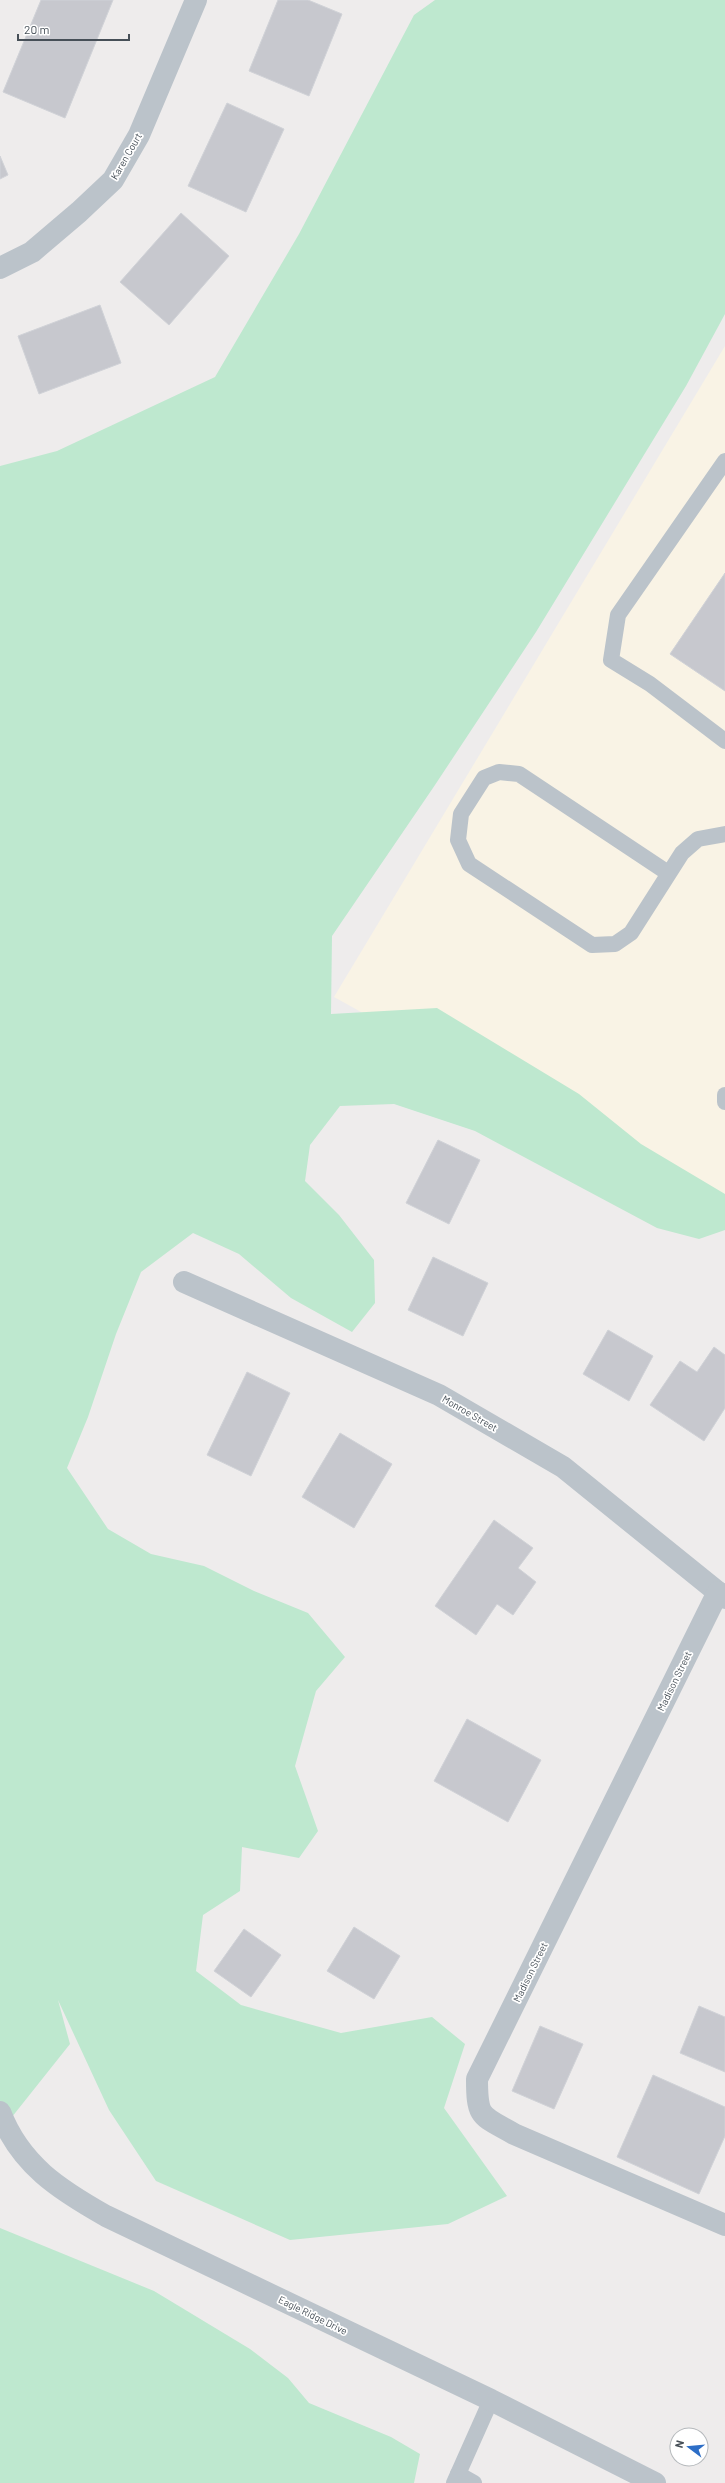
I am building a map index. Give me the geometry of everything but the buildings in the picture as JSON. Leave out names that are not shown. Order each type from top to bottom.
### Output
[{"type":"street","name":"Karen Court","points":[[0,268],[32,252],[79,212],[113,180],[139,135],[196,0]]},
{"type":"street","name":"Monroe Street","points":[[184,1282],[446,1399],[563,1467],[721,1595]]},
{"type":"street","name":"Madison Street","points":[[721,1595],[477,2078],[477,2105],[485,2118],[514,2134],[725,2225]]},
{"type":"street","name":"Eagle Ridge Drive","points":[[0,2112],[28,2162],[66,2193],[106,2216],[491,2400],[655,2483]]},
{"type":"lane","points":[[725,462],[618,615],[611,660],[650,684],[725,741]]},
{"type":"lane","points":[[668,873],[519,774],[500,772],[484,778],[461,814],[458,840],[469,864],[592,945],[615,944],[632,932],[682,853],[698,839],[725,834]]},
{"type":"lane","points":[[725,1095],[725,1102]]},
{"type":"lane","points":[[474,2483],[456,2478],[491,2400]]},
{"type":"shaded area","points":[[725,346],[725,1213],[334,997]]},
{"type":"green space","points":[[435,0],[725,0],[725,314],[686,386],[536,632],[435,785],[332,936],[331,1014],[437,1008],[579,1094],[641,1144],[725,1194],[725,1230],[699,1239],[657,1228],[475,1131],[394,1104],[340,1106],[310,1145],[305,1181],[339,1215],[374,1260],[375,1303],[352,1332],[291,1298],[239,1254],[193,1233],[141,1272],[116,1334],[88,1417],[67,1468],[108,1529],[151,1554],[204,1566],[254,1591],[308,1613],[345,1657],[316,1691],[295,1766],[318,1831],[299,1858],[242,1847],[240,1891],[203,1915],[196,1971],[241,2005],[341,2033],[432,2017],[465,2044],[444,2108],[507,2196],[448,2224],[290,2240],[156,2181],[109,2110],[58,2000],[70,2044],[0,2132],[0,466],[57,451],[215,377],[299,234],[414,15]]},
{"type":"green space","points":[[0,2228],[154,2291],[250,2349],[288,2378],[309,2403],[391,2437],[420,2454],[414,2483],[0,2483]]}]
